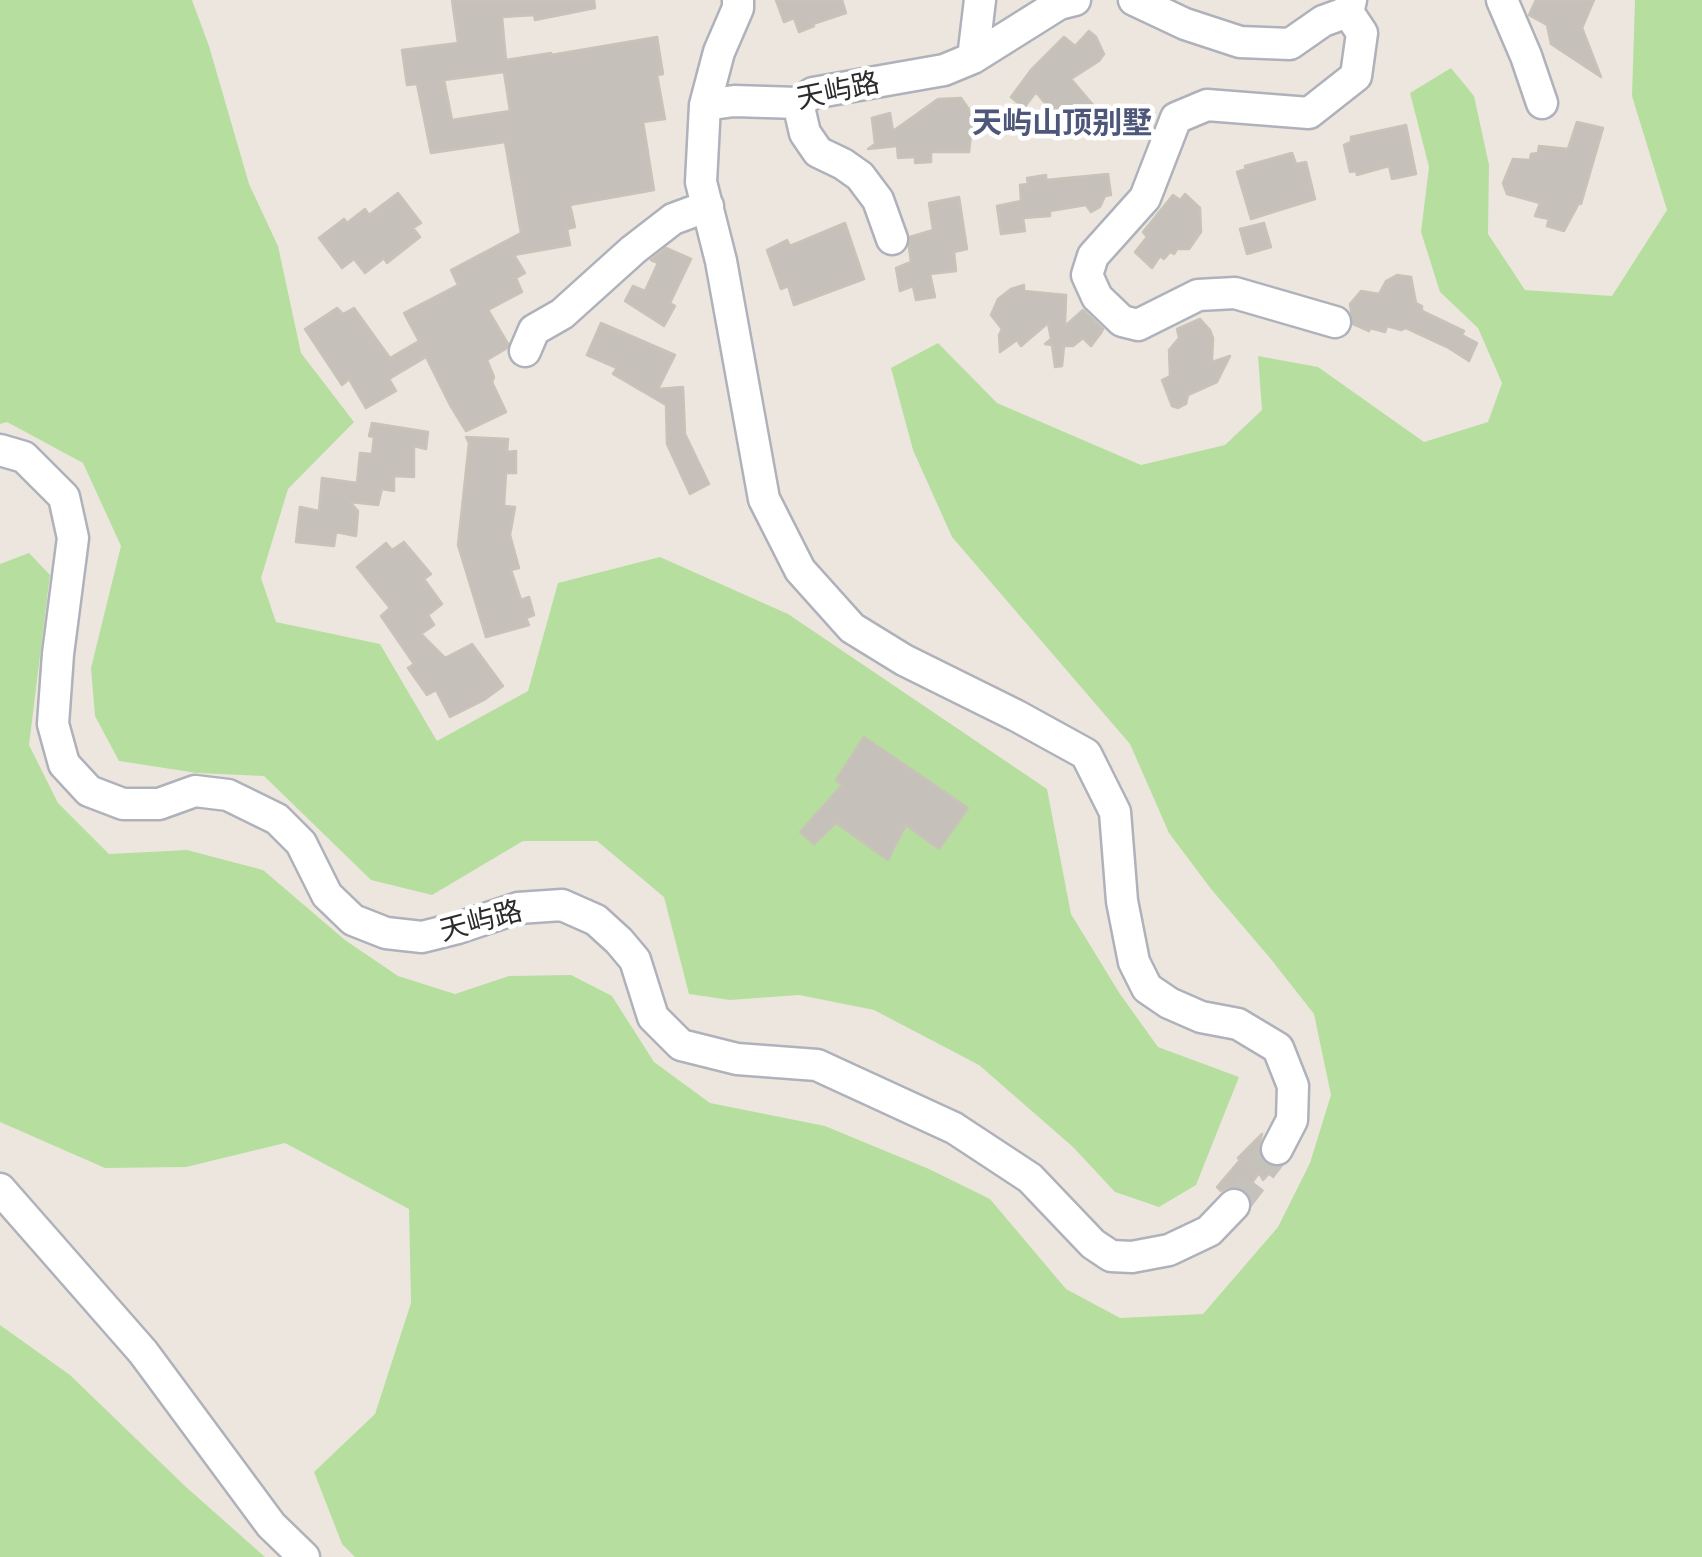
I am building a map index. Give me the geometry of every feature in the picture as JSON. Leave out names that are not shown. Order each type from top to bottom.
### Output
[{"type":"street","points":[[738,0],[704,105],[701,182],[722,261],[764,499],[800,570],[852,628],[904,660],[1086,754],[1115,812],[1122,901],[1134,962],[1147,988],[1169,1003],[1200,1018],[1238,1024],[1278,1048],[1293,1086],[1292,1120],[1277,1149]]},
{"type":"street","points":[[973,58],[980,0]]},
{"type":"street","name":"天屿路","points":[[704,105],[734,101],[798,103],[812,93],[944,70],[973,58],[1059,4],[1075,0]]},
{"type":"street","points":[[1134,0],[1185,24],[1240,42],[1290,44],[1349,6],[1362,32],[1356,76],[1308,113],[1207,106],[1176,118],[1145,198],[1093,256],[1088,275],[1097,297],[1122,321],[1138,325],[1198,294],[1235,293],[1335,322]]},
{"type":"street","points":[[1502,0],[1542,103]]},
{"type":"street","points":[[798,103],[805,133],[818,152],[860,176],[878,200],[892,239]]},
{"type":"street","points":[[525,352],[534,330],[562,314],[633,250],[673,219],[708,206]]},
{"type":"street","name":"天屿路","points":[[0,450],[24,457],[64,497],[73,538],[53,724],[64,764],[89,792],[123,804],[159,804],[195,791],[228,795],[278,819],[301,843],[328,895],[352,920],[386,933],[422,936],[518,908],[562,904],[596,920],[619,941],[635,960],[654,1017],[682,1045],[737,1059],[817,1065],[954,1128],[1030,1178],[1093,1244],[1111,1256],[1132,1257],[1169,1250],[1209,1231],[1234,1204]]},
{"type":"street","points":[[0,1189],[143,1352],[272,1525],[304,1557]]},
{"type":"green space","points":[[0,0],[192,0],[249,184],[278,246],[301,353],[354,422],[288,489],[261,578],[276,622],[380,644],[437,741],[528,691],[558,583],[660,557],[788,614],[1047,789],[1071,914],[1120,994],[1158,1047],[1239,1077],[1196,1185],[1159,1207],[1115,1192],[1073,1147],[979,1065],[874,1010],[799,995],[730,1000],[689,994],[664,897],[597,841],[523,841],[432,895],[371,880],[264,776],[197,773],[119,761],[95,716],[91,668],[121,546],[83,463],[7,422],[0,424]]},
{"type":"green space","points":[[1635,0],[1702,0],[1702,1557],[355,1557],[342,1544],[314,1472],[375,1414],[411,1303],[409,1209],[285,1143],[186,1167],[105,1168],[0,1122],[0,564],[29,553],[50,575],[29,745],[58,803],[109,854],[187,850],[263,870],[345,940],[398,976],[455,994],[509,976],[571,975],[612,996],[654,1062],[710,1103],[825,1126],[990,1199],[1066,1289],[1120,1318],[1203,1314],[1278,1227],[1310,1163],[1331,1095],[1314,1014],[1169,833],[1130,744],[952,537],[913,450],[891,368],[938,343],[997,403],[1141,465],[1225,445],[1262,410],[1258,356],[1318,367],[1424,442],[1488,422],[1502,383],[1478,328],[1440,292],[1421,232],[1429,167],[1410,93],[1451,68],[1474,96],[1489,165],[1488,234],[1525,290],[1612,296],[1667,210],[1632,96]]},
{"type":"green space","points":[[0,1325],[70,1375],[265,1557],[0,1557]]},
{"type":"building","points":[[452,0],[594,0],[595,8],[535,20],[534,15],[502,17],[506,60],[657,37],[663,74],[657,75],[665,119],[643,122],[654,190],[570,205],[575,227],[567,229],[570,245],[514,255],[525,273],[516,278],[522,292],[488,310],[508,344],[487,360],[506,412],[466,431],[426,357],[389,379],[396,391],[366,408],[349,379],[342,385],[305,329],[337,308],[343,314],[354,308],[390,358],[419,341],[404,313],[458,285],[451,270],[521,233],[505,142],[431,153],[417,84],[407,85],[402,50],[458,43]],"holes":[[[504,72],[510,111],[452,120],[444,80]]]},
{"type":"building","points":[[776,0],[842,0],[846,13],[799,32],[794,18],[784,22]]},
{"type":"building","points":[[1536,0],[1594,0],[1582,28],[1601,77],[1551,44],[1547,25],[1529,15]]},
{"type":"building","points":[[1089,31],[1104,54],[1071,79],[1094,106],[1068,132],[1036,92],[1024,108],[1011,97],[1064,37],[1075,46]]},
{"type":"building","points":[[961,98],[973,115],[969,152],[931,152],[931,162],[915,163],[915,157],[898,158],[897,146],[868,149],[875,144],[872,118],[890,113],[893,131],[938,99]]},
{"type":"building","points":[[1577,122],[1603,128],[1581,204],[1564,231],[1547,226],[1549,219],[1535,216],[1540,203],[1507,194],[1503,183],[1513,159],[1530,160],[1539,146],[1568,149]]},
{"type":"building","points":[[1406,125],[1416,174],[1392,179],[1389,166],[1357,175],[1356,171],[1350,172],[1344,145],[1351,142],[1351,137]]},
{"type":"building","points":[[1292,153],[1296,164],[1306,162],[1315,199],[1251,219],[1237,172],[1245,166]]},
{"type":"building","points":[[1108,174],[1111,195],[1105,196],[1100,207],[1091,212],[1086,205],[1050,211],[1050,216],[1023,218],[1025,231],[1001,234],[997,206],[1021,201],[1020,185],[1028,184],[1027,178]]},
{"type":"building","points":[[398,193],[421,223],[413,228],[420,237],[387,263],[384,258],[365,273],[354,259],[342,268],[319,238],[365,209],[369,215]]},
{"type":"building","points":[[1185,194],[1200,208],[1201,232],[1189,249],[1177,249],[1164,259],[1160,256],[1152,268],[1135,252],[1147,237],[1143,232],[1173,195],[1180,200]]},
{"type":"building","points":[[959,197],[967,249],[954,252],[956,271],[930,274],[935,297],[916,300],[913,286],[900,291],[896,268],[911,262],[910,237],[933,230],[929,203]]},
{"type":"building","points":[[845,223],[864,279],[794,305],[788,286],[781,289],[767,250],[787,240],[790,246]]},
{"type":"building","points":[[1264,223],[1271,247],[1247,254],[1240,229]]},
{"type":"building","points":[[666,248],[691,259],[670,303],[675,306],[664,326],[625,301],[633,286],[645,291],[658,263],[651,260]]},
{"type":"building","points":[[1397,275],[1411,277],[1416,303],[1422,311],[1464,331],[1462,335],[1477,343],[1469,361],[1406,328],[1387,326],[1385,332],[1370,328],[1369,331],[1353,324],[1350,304],[1361,291],[1379,294],[1386,281]]},
{"type":"building","points":[[1024,285],[1024,291],[1066,295],[1065,326],[1083,310],[1103,329],[1101,333],[1091,346],[1083,338],[1073,346],[1064,346],[1062,366],[1055,367],[1052,345],[1045,344],[1051,339],[1048,323],[1021,346],[1017,340],[1000,352],[1002,329],[991,315],[998,299]]},
{"type":"building","points":[[1200,319],[1213,338],[1212,362],[1230,356],[1217,382],[1188,395],[1186,404],[1178,408],[1172,406],[1162,380],[1170,376],[1169,350],[1179,338],[1177,329]]},
{"type":"building","points":[[601,323],[675,355],[658,389],[683,387],[685,434],[709,484],[690,494],[667,444],[666,405],[613,374],[617,368],[587,355]]},
{"type":"building","points":[[372,423],[428,432],[426,449],[414,446],[414,477],[394,476],[394,491],[382,489],[378,505],[350,502],[358,511],[356,536],[336,532],[334,546],[296,542],[300,507],[319,511],[322,478],[357,483],[360,453],[372,454]]},
{"type":"building","points":[[466,437],[508,439],[507,452],[516,451],[516,473],[506,473],[504,506],[515,507],[510,535],[519,568],[511,570],[521,600],[529,597],[534,615],[526,618],[529,625],[486,637],[458,545],[469,443]]},
{"type":"building","points":[[404,542],[431,574],[424,579],[442,604],[428,615],[434,625],[421,634],[445,658],[472,644],[503,686],[450,717],[436,690],[427,695],[408,668],[414,664],[381,616],[390,608],[357,567],[386,543],[392,550]]},
{"type":"building","points":[[864,737],[968,808],[939,849],[906,825],[888,860],[836,823],[814,844],[800,832],[842,785],[836,780]]},
{"type":"building","points":[[1262,1134],[1258,1149],[1261,1158],[1275,1167],[1263,1180],[1259,1173],[1246,1191],[1228,1187],[1221,1191],[1217,1187]]},
{"type":"tunnel","points":[[1234,1205],[1277,1149]]},
{"type":"district","name":"天屿山顶别墅","points":[[1062,123]]}]
